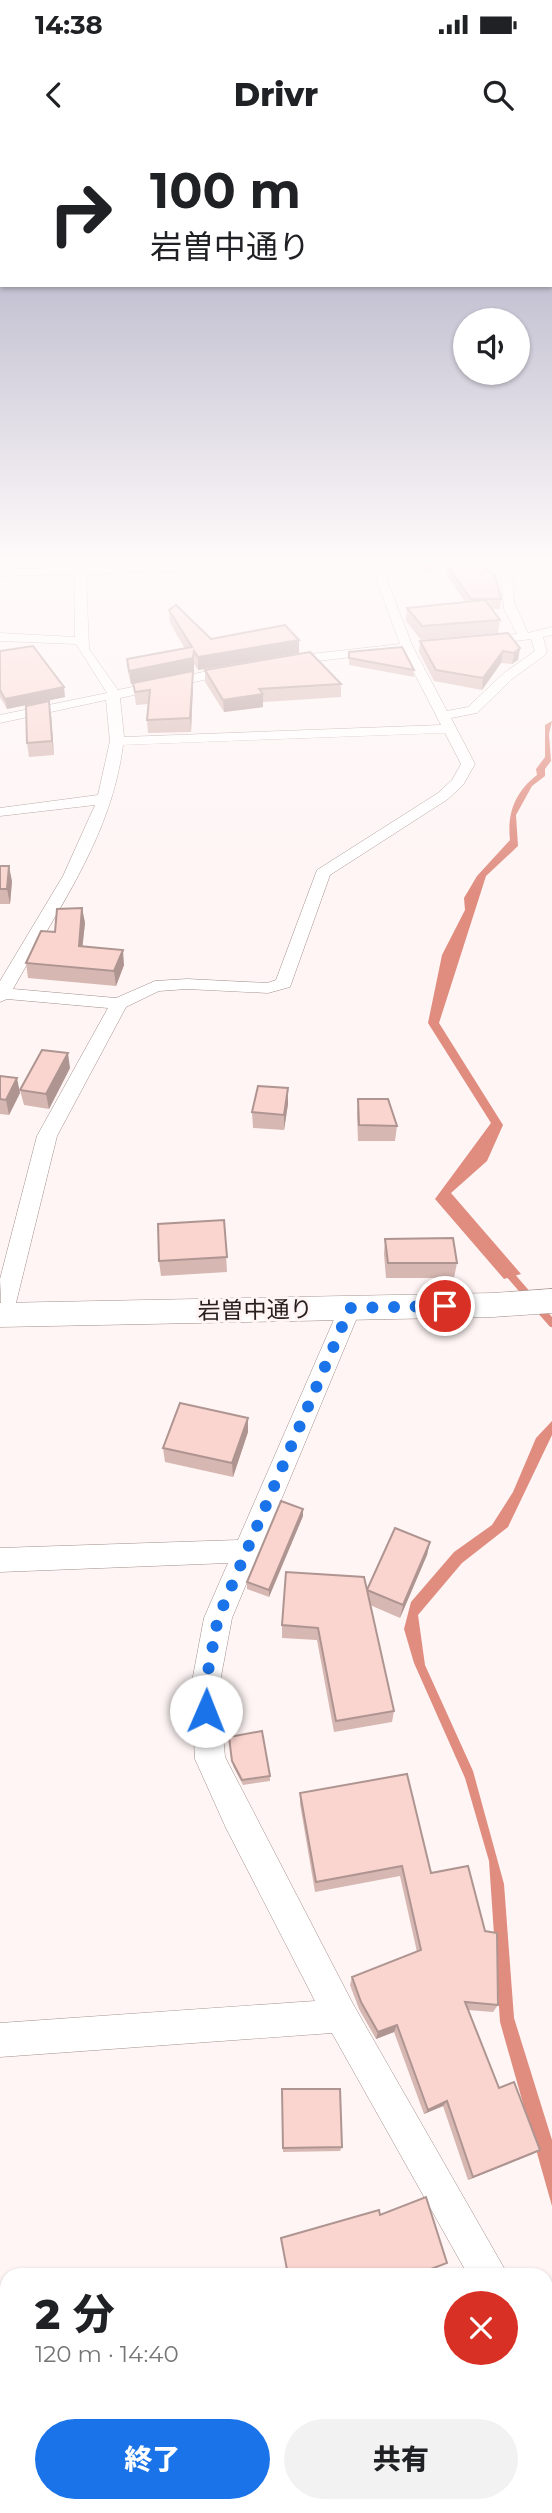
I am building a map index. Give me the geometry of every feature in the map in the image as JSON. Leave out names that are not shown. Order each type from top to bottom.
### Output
[{"type":"street","points":[[98,671],[114,694]]},
{"type":"street","points":[[0,719],[233,671]]},
{"type":"street","points":[[114,694],[111,704],[117,741],[104,799],[85,851],[1,995],[119,1004],[155,986],[187,984],[268,988],[284,983],[323,873],[443,796],[458,782],[468,764],[446,722],[424,671]]},
{"type":"street","points":[[117,741],[446,722],[472,710],[515,671]]},
{"type":"street","points":[[0,812],[104,799]]},
{"type":"street","points":[[1,1315],[47,1136],[119,1004]]},
{"type":"street","name":"岩曽中通り","points":[[1,1315],[552,1301]]},
{"type":"street","points":[[350,1308],[218,1618],[205,1687],[209,1759],[341,2016],[485,2268]]},
{"type":"street","points":[[0,1560],[246,1551]]},
{"type":"street","points":[[0,2040],[341,2016]]},
{"type":"shaded area","points":[[552,721],[549,734],[551,761],[545,769],[545,776],[532,786],[516,815],[518,846],[486,876],[439,1023],[503,1125],[487,1161],[451,1193],[521,1274],[504,1279],[435,1199],[491,1123],[428,1023],[442,955],[465,910],[464,898],[477,876],[510,840],[511,812],[518,796],[537,775],[536,769],[545,757],[545,725]]},
{"type":"shaded area","points":[[552,1421],[552,1435],[508,1527],[462,1563],[418,1615],[425,1665],[473,1771],[504,1884],[514,2018],[552,2140],[552,2206],[500,2022],[489,1861],[465,1778],[414,1663],[404,1629],[411,1602],[454,1552],[492,1525],[513,1492],[536,1438]]},
{"type":"building","points":[[0,671],[52,671],[64,687],[5,699],[0,690]]},
{"type":"building","points":[[193,671],[190,718],[147,720],[150,690],[135,692],[133,683]]},
{"type":"building","points":[[205,671],[328,671],[341,684],[259,689],[263,694],[223,700]]},
{"type":"building","points":[[440,671],[488,671],[483,678]]},
{"type":"building","points":[[49,701],[52,741],[27,743],[26,706]]},
{"type":"building","points":[[0,866],[9,866],[7,889],[0,889]]},
{"type":"building","points":[[82,908],[79,946],[123,950],[114,971],[26,963],[41,931],[55,932],[57,909]]},
{"type":"building","points":[[42,1050],[68,1053],[46,1094],[20,1090]]},
{"type":"building","points":[[0,1076],[17,1078],[6,1100],[0,1099]]},
{"type":"building","points":[[258,1086],[288,1088],[284,1115],[252,1112]]},
{"type":"building","points":[[358,1099],[388,1099],[397,1126],[359,1125]]},
{"type":"building","points":[[224,1220],[227,1257],[159,1261],[158,1224]]},
{"type":"building","points":[[453,1238],[457,1263],[388,1263],[385,1239]]},
{"type":"building","points":[[180,1403],[248,1418],[232,1463],[163,1448]]},
{"type":"building","points":[[281,1501],[303,1509],[269,1590],[247,1582]]},
{"type":"building","points":[[395,1528],[430,1542],[403,1605],[367,1590]]},
{"type":"building","points":[[286,1572],[364,1577],[394,1711],[336,1721],[318,1628],[282,1625]]},
{"type":"building","points":[[262,1731],[270,1776],[242,1780],[232,1761],[229,1737]]},
{"type":"building","points":[[407,1774],[431,1873],[468,1866],[485,1931],[497,1933],[498,2005],[465,2002],[499,2088],[514,2082],[540,2150],[473,2177],[447,2101],[428,2110],[397,2025],[378,2032],[361,2002],[352,1977],[421,1950],[402,1866],[316,1882],[300,1793]]},
{"type":"building","points":[[282,2089],[340,2089],[342,2147],[283,2148]]},
{"type":"building","points":[[426,2197],[447,2263],[434,2268],[287,2268],[281,2238],[379,2210],[380,2215]]},
{"type":"waterway","points":[[505,1269],[552,1323]]},
{"type":"route","points":[[206,1711],[205,1687],[218,1618],[350,1308],[445,1306]]}]
